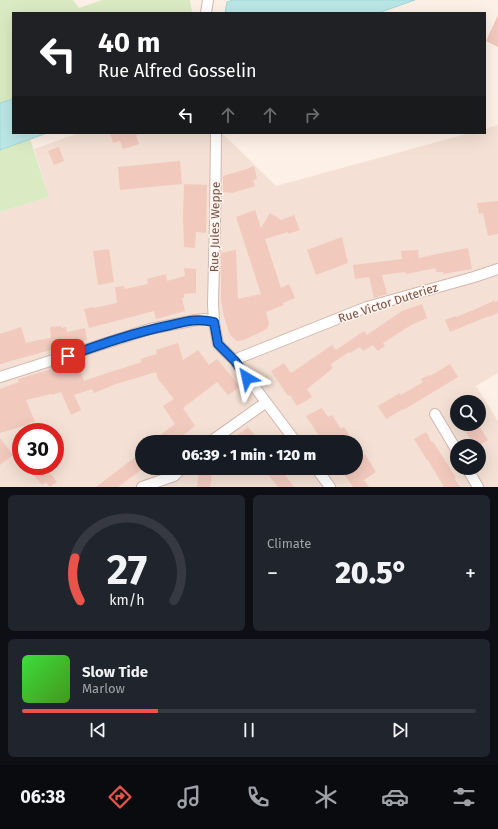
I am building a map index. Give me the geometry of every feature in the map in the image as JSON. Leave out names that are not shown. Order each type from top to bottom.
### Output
[{"type":"street","points":[[206,12],[208,0]]},
{"type":"street","name":"Rue Jules Weppe","points":[[216,134],[216,222],[213,304],[214,322],[218,344],[235,361],[290,435]]},
{"type":"street","name":"Rue Victor Duteriez","points":[[235,361],[241,357],[367,307],[498,269]]},
{"type":"street","points":[[0,377],[150,329],[205,319],[214,322]]},
{"type":"street","points":[[220,435],[265,403]]},
{"type":"street","points":[[435,414],[450,439]]},
{"type":"street","points":[[321,475],[330,487]]},
{"type":"street","points":[[471,475],[478,487]]},
{"type":"street","points":[[142,487],[174,476],[173,487]]},
{"type":"shaded area","points":[[498,125],[498,373],[476,386],[482,395],[450,395],[450,431],[486,431],[486,402],[498,421],[498,487],[0,487],[0,212],[49,197],[34,149],[76,134],[223,134],[276,186],[466,134],[486,134],[486,129]]},
{"type":"green space","points":[[0,0],[73,0],[79,8],[102,0],[190,0],[192,12],[12,12],[12,99],[0,103]]},
{"type":"green space","points":[[30,139],[49,197],[0,212],[0,150]]},
{"type":"water","points":[[233,0],[415,0],[381,12],[225,12],[227,2]]},
{"type":"water","points":[[12,99],[12,134],[44,134],[0,150],[0,103]]},
{"type":"building","points":[[498,15],[498,47],[486,41]]},
{"type":"building","points":[[110,134],[138,135],[136,135],[139,144],[123,149],[120,141],[113,143]]},
{"type":"building","points":[[59,147],[64,161],[54,165],[48,151]]},
{"type":"building","points":[[180,161],[182,184],[120,190],[118,167]]},
{"type":"building","points":[[254,166],[257,179],[253,180],[255,186],[232,193],[223,192],[223,176]]},
{"type":"building","points":[[184,184],[207,185],[206,233],[196,232],[195,248],[184,247]]},
{"type":"building","points":[[498,201],[498,234],[488,236],[483,213],[479,214],[477,203]]},
{"type":"building","points":[[255,210],[261,228],[270,213],[281,220],[294,215],[300,230],[265,239],[281,288],[289,284],[295,298],[283,303],[284,305],[266,312],[269,324],[267,329],[244,340],[237,341],[230,335],[221,301],[221,253],[236,250],[238,299],[261,294],[236,217]]},
{"type":"building","points":[[342,237],[348,263],[316,275],[307,250]]},
{"type":"building","points":[[468,248],[472,269],[443,274],[443,272],[436,272],[436,268],[406,274],[405,272],[382,275],[387,294],[374,298],[369,277],[355,279],[353,265],[402,259],[401,251],[418,250],[419,258]]},
{"type":"building","points":[[109,249],[114,282],[98,285],[93,251]]},
{"type":"building","points":[[184,268],[196,269],[196,293],[184,294],[184,298],[182,298],[185,311],[156,319],[154,311],[89,328],[84,309],[117,303],[115,287],[124,286],[125,289],[148,284],[147,279],[166,274],[167,281],[185,276]]},
{"type":"building","points":[[495,300],[495,302],[498,301],[498,313],[450,332],[445,320],[476,309]]},
{"type":"building","points":[[422,304],[427,318],[411,325],[383,343],[385,346],[378,351],[373,345],[363,351],[360,347],[350,353],[349,352],[331,364],[333,368],[307,389],[312,397],[297,406],[290,395],[288,396],[271,371],[284,363],[291,373],[332,345],[336,350],[364,331],[367,335],[402,311]]},
{"type":"building","points":[[61,326],[61,328],[66,327],[67,332],[85,328],[87,340],[0,364],[0,334],[21,327],[26,343],[51,338],[50,327]]},
{"type":"building","points":[[178,343],[183,360],[198,350],[209,365],[217,359],[240,387],[228,395],[217,382],[183,408],[195,426],[183,435],[160,435],[175,424],[163,406],[174,399],[158,379],[156,372],[116,384],[94,393],[92,389],[74,395],[81,410],[71,415],[61,392],[26,400],[35,422],[12,423],[12,429],[0,433],[0,389],[19,382],[18,379],[52,369],[53,371],[77,362],[84,381],[142,362],[140,359],[157,354],[156,350]]},
{"type":"building","points":[[450,364],[458,377],[386,419],[378,406],[400,393],[401,395],[423,382],[421,379],[429,375],[430,376]]},
{"type":"building","points":[[322,408],[328,417],[332,415],[341,429],[344,427],[349,435],[318,435],[306,416]]},
{"type":"building","points":[[248,427],[254,435],[238,435]]},
{"type":"building","points":[[465,431],[482,431],[488,440],[486,441],[486,439],[470,439]]},
{"type":"building","points":[[426,432],[450,468],[450,475],[454,475],[456,478],[454,478],[460,487],[444,487],[414,439]]},
{"type":"building","points":[[0,438],[12,456],[0,465]]},
{"type":"building","points":[[365,454],[376,472],[364,480],[369,487],[353,487],[345,475],[363,475],[363,456]]},
{"type":"building","points":[[135,457],[135,474],[118,487],[96,487]]},
{"type":"building","points":[[34,475],[52,475],[57,482],[50,487],[46,482],[42,485]]},
{"type":"building","points":[[198,475],[212,475],[210,487],[197,487]]},
{"type":"building","points":[[269,475],[285,475],[294,487],[278,487]]},
{"type":"route","points":[[68,356],[150,329],[205,319],[214,322],[218,344],[235,361],[247,378]]}]
